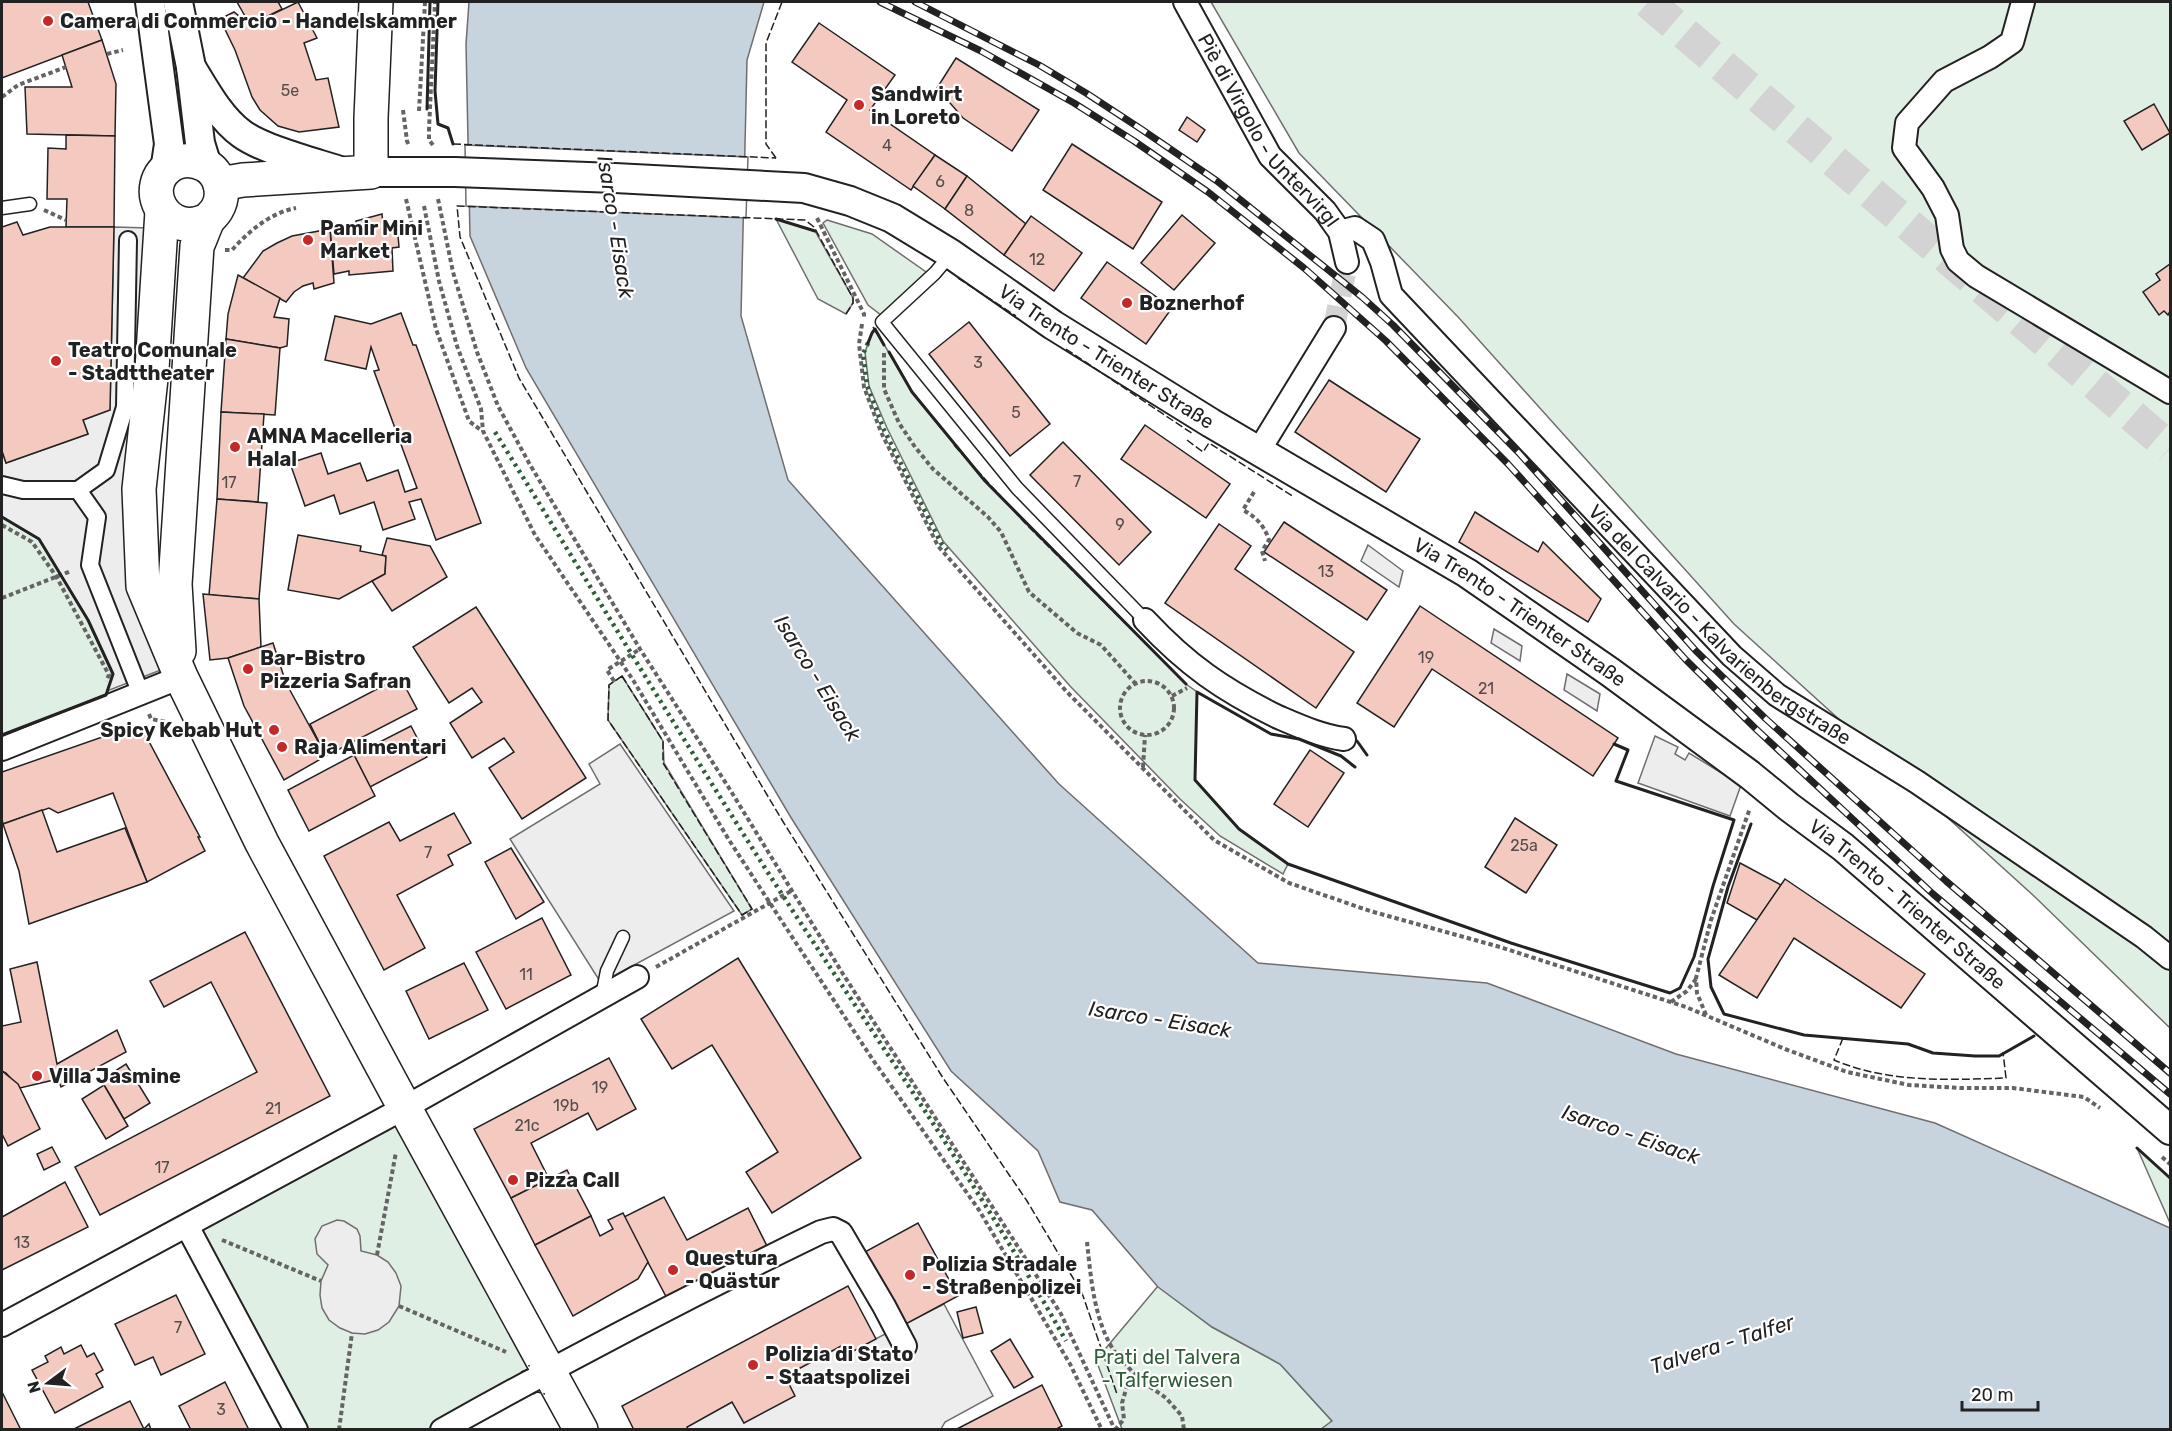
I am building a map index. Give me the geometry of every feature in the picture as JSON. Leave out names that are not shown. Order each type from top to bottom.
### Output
[{"type":"main road","points":[[214,175],[358,172],[371,118],[376,2]]},
{"type":"main road","points":[[181,677],[175,584],[197,246],[221,198],[214,175],[196,161],[185,160],[165,171],[156,190],[162,211],[152,369],[138,489],[143,586],[181,677],[262,843],[581,1430]]},
{"type":"main road","points":[[162,211],[178,224],[200,224],[209,219]]},
{"type":"street","points":[[150,2],[169,144],[165,171]]},
{"type":"street","points":[[178,2],[191,67],[200,142],[214,175]]},
{"type":"street","name":"Piè di Virgolo - Untervirgl","points":[[1185,2],[1270,156],[1325,211],[1340,231],[1347,262]]},
{"type":"street","points":[[2023,2],[2012,42],[1990,57],[1944,81],[1907,123],[1904,148],[1933,188],[1947,215],[1952,249],[1958,261],[1976,276],[2170,392]]},
{"type":"street","name":"Via Trento - Trienter Straße","points":[[191,67],[216,107],[242,134],[262,144],[358,172],[448,161],[790,187],[849,201],[892,218],[951,254],[1053,325],[1258,452],[1467,573],[1610,672],[1843,847],[2162,1140]]},
{"type":"street","name":"Via del Calvario - Kalvarienbergstraße","points":[[1340,231],[1355,228],[1373,240],[1391,294],[1732,656],[1777,695],[1917,782],[2144,936],[2170,958]]},
{"type":"street","points":[[2,484],[23,490],[78,490],[106,470],[125,407],[128,240]]},
{"type":"street","points":[[1258,452],[1334,328]]},
{"type":"street","points":[[78,490],[97,517],[90,565],[141,694]]},
{"type":"street","points":[[1144,620],[1169,646],[1206,677],[1248,702],[1295,725],[1333,738],[1344,739]]},
{"type":"street","points":[[2,749],[181,677]]},
{"type":"street","points":[[2,1325],[404,1108],[637,977]]},
{"type":"street","points":[[187,1226],[296,1430]]},
{"type":"street","points":[[442,1430],[548,1371],[796,1244],[833,1229],[842,1233],[885,1306],[905,1346]]},
{"type":"lane","points":[[2,208],[30,204]]},
{"type":"lane","points":[[951,254],[935,273],[882,322],[1017,488],[1144,620]]},
{"type":"lane","points":[[602,997],[607,971],[623,937]]},
{"type":"path","points":[[419,111],[424,2]]},
{"type":"path","points":[[435,2],[429,140],[448,161]]},
{"type":"path","points":[[107,54],[123,50]]},
{"type":"path","points":[[2,96],[18,85],[66,68]]},
{"type":"path","points":[[403,99],[406,141],[413,149]]},
{"type":"path","points":[[406,195],[436,329],[469,421],[483,431]]},
{"type":"path","points":[[438,200],[453,272],[477,352],[498,406],[639,649],[1061,1314],[1115,1429],[1124,1419],[1122,1402],[1127,1386],[1139,1379]]},
{"type":"path","points":[[424,206],[439,281],[457,346],[481,409],[483,431],[535,535],[620,661],[729,840],[873,1060],[979,1210],[1070,1364],[1102,1430]]},
{"type":"path","points":[[232,250],[250,231],[291,209],[302,207]]},
{"type":"path","points":[[816,217],[864,314],[859,345],[864,387],[881,432],[938,546],[1066,691],[1214,840],[1289,883],[1370,911],[1500,947],[1671,1002],[1785,1050],[1847,1072],[1909,1084],[1960,1088],[2013,1088],[2084,1097],[2102,1109]]},
{"type":"path","points":[[864,314],[882,322],[887,347],[883,356],[884,389],[899,423],[915,447],[933,470],[988,517],[1001,532],[1029,592],[1077,633],[1101,645],[1135,683]]},
{"type":"path","points":[[1254,492],[1242,510],[1252,515],[1265,528],[1269,540],[1262,551],[1265,561]]},
{"type":"path","points":[[2,525],[32,542],[56,576],[109,675],[105,683]]},
{"type":"path","points":[[2,598],[90,565]]},
{"type":"path","points":[[614,681],[607,670],[639,649]]},
{"type":"path","points":[[1149,680],[1162,685],[1172,696],[1174,715],[1163,730],[1145,735],[1133,732],[1125,724],[1120,713],[1120,701],[1126,690],[1135,683],[1149,680]]},
{"type":"path","points":[[1143,768],[1145,735]]},
{"type":"path","points":[[1671,1002],[1687,992],[1696,978],[1711,920],[1760,783]]},
{"type":"path","points":[[637,977],[791,891]]},
{"type":"path","points":[[1696,978],[1697,993],[1707,1016]]},
{"type":"path","points":[[2162,1140],[2170,1164]]},
{"type":"path","points":[[377,1255],[397,1146]]},
{"type":"path","points":[[187,1226],[321,1281]]},
{"type":"path","points":[[1087,1242],[1092,1282],[1104,1331],[1116,1353],[1139,1379],[1166,1398],[1182,1416],[1184,1430]]},
{"type":"path","points":[[399,1306],[548,1371]]},
{"type":"path","points":[[339,1430],[352,1333]]},
{"type":"green space","points":[[1211,2],[2170,2],[2170,1028],[2035,897],[1734,624],[1459,318],[1299,153]]},
{"type":"green space","points":[[776,219],[815,231],[853,298],[853,303],[846,314],[818,299]]},
{"type":"green space","points":[[827,220],[872,234],[929,274],[881,315],[868,305],[823,223]]},
{"type":"green space","points":[[875,329],[912,392],[985,481],[1186,684],[1197,692],[1195,780],[1239,829],[1288,864],[1283,874],[1220,836],[1180,799],[1070,686],[943,541],[887,428],[869,386],[865,352]]},
{"type":"green space","points":[[2,517],[39,539],[88,620],[113,674],[106,695],[2,735]]},
{"type":"green space","points":[[622,676],[663,741],[664,763],[752,909],[742,915],[608,720],[609,685]]},
{"type":"green space","points":[[404,1108],[548,1371],[442,1429],[296,1429],[187,1226]]},
{"type":"green space","points":[[2137,1148],[2170,1178],[2170,1223]]},
{"type":"green space","name":"Prati del Talvera - Talferwiesen","points":[[1158,1286],[1212,1327],[1280,1364],[1332,1421],[1321,1430],[1122,1429],[1096,1360]]},
{"type":"shaded area","points":[[114,227],[149,228],[141,379],[166,668],[107,691],[113,674],[88,620],[39,539],[2,517],[2,451],[6,463],[88,434],[83,420],[110,410]]},
{"type":"shaded area","points":[[1368,545],[1403,571],[1399,587],[1361,561]]},
{"type":"shaded area","points":[[1494,629],[1522,646],[1520,661],[1491,643]]},
{"type":"shaded area","points":[[1567,674],[1600,694],[1597,711],[1564,690]]},
{"type":"shaded area","points":[[1655,736],[1678,747],[1675,754],[1685,760],[1689,753],[1741,785],[1730,816],[1638,783]]},
{"type":"shaded area","points":[[620,744],[734,911],[601,983],[510,839],[600,784],[589,764]]},
{"type":"shaded area","points":[[337,1220],[344,1221],[357,1229],[361,1251],[377,1255],[388,1262],[401,1286],[399,1306],[389,1322],[378,1330],[365,1334],[352,1333],[329,1320],[322,1308],[321,1281],[328,1265],[317,1254],[315,1239],[322,1226]]},
{"type":"shaded area","points":[[944,1304],[993,1396],[945,1422],[941,1429],[688,1430],[687,1427],[732,1402],[744,1423],[785,1376],[843,1345],[848,1353]]},
{"type":"water","points":[[469,2],[764,2],[747,60],[741,316],[788,480],[1059,784],[1258,963],[1487,983],[1676,1054],[1935,1123],[2170,1228],[2170,1429],[1321,1429],[1332,1421],[1280,1364],[1212,1327],[1158,1287],[1092,1210],[1060,1202],[1038,1151],[951,1071],[790,816],[526,368],[470,236],[466,44]]},
{"type":"pier","points":[[465,145],[748,157],[746,218],[466,206]]},
{"type":"building","name":"Camera di Commercio - Handelskammer","points":[[2,2],[88,2],[102,40],[2,78]]},
{"type":"building","points":[[237,2],[278,2],[282,9],[250,25]]},
{"type":"building","points":[[298,2],[317,38],[304,43],[316,80],[328,78],[339,127],[299,132],[278,126],[260,110],[252,97],[235,50],[220,19],[234,12],[250,25]]},
{"type":"building","name":"Sandwirt in Loreto","points":[[819,23],[895,75],[870,110],[935,155],[911,190],[826,132],[847,100],[792,62]]},
{"type":"building","points":[[102,40],[116,84],[115,136],[27,134],[25,87],[72,87],[62,55]]},
{"type":"building","points":[[956,58],[1039,110],[1012,151],[963,118],[937,88]]},
{"type":"building","points":[[2154,104],[2170,133],[2142,150],[2124,121]]},
{"type":"building","points":[[1187,117],[1205,130],[1197,142],[1179,130]]},
{"type":"building","points":[[66,135],[115,136],[114,227],[66,227],[67,199],[47,199],[48,148],[66,149]]},
{"type":"building","points":[[1072,144],[1162,202],[1133,249],[1043,190]]},
{"type":"building","points":[[935,155],[967,176],[945,209],[913,186]]},
{"type":"building","points":[[967,176],[1026,224],[1004,255],[945,209]]},
{"type":"building","points":[[382,214],[383,225],[397,224],[399,247],[392,248],[393,271],[349,275],[349,271],[334,274],[330,229],[357,227],[356,221]]},
{"type":"building","points":[[1182,215],[1215,243],[1174,290],[1141,263]]},
{"type":"building","points":[[1031,216],[1082,253],[1054,291],[1004,255]]},
{"type":"building","name":"Teatro Comunale - Stadttheater","points":[[17,222],[23,235],[50,227],[114,227],[110,410],[83,420],[88,434],[6,463],[2,451],[2,227]]},
{"type":"building","points":[[330,229],[334,283],[314,289],[313,283],[303,286],[286,302],[243,278],[263,251],[277,243],[292,236]]},
{"type":"building","name":"Boznerhof","points":[[1107,262],[1172,308],[1146,344],[1081,298]]},
{"type":"building","points":[[2170,264],[2170,311],[2168,315],[2164,311],[2159,315],[2143,292],[2160,280],[2156,274]]},
{"type":"building","points":[[238,275],[280,298],[274,317],[289,319],[287,346],[280,348],[226,339],[228,314]]},
{"type":"building","points":[[401,313],[413,345],[416,345],[481,523],[436,540],[421,499],[409,502],[415,519],[383,530],[374,502],[340,514],[334,495],[305,506],[290,463],[321,453],[328,474],[360,463],[367,481],[398,470],[405,492],[417,488],[374,371],[379,370],[371,347],[366,369],[325,360],[335,316],[371,324]]},
{"type":"building","points":[[969,322],[1050,424],[1010,456],[929,354]]},
{"type":"building","points":[[226,339],[280,348],[275,415],[221,412]]},
{"type":"building","points":[[1329,380],[1420,439],[1386,492],[1295,432]]},
{"type":"building","points":[[221,412],[264,414],[258,502],[217,499]]},
{"type":"building","points":[[1145,425],[1230,484],[1206,518],[1121,459]]},
{"type":"building","points":[[1063,442],[1151,532],[1119,565],[1030,475]]},
{"type":"building","points":[[217,499],[267,503],[259,599],[209,595]]},
{"type":"building","points":[[1475,512],[1538,552],[1543,542],[1601,599],[1588,622],[1459,542]]},
{"type":"building","points":[[1284,522],[1387,590],[1367,620],[1264,552]]},
{"type":"building","points":[[1219,524],[1251,546],[1235,569],[1354,652],[1316,708],[1165,603]]},
{"type":"building","points":[[298,535],[361,546],[360,551],[386,556],[385,574],[339,599],[288,590]]},
{"type":"building","points":[[387,538],[430,546],[447,577],[392,611],[372,581],[385,574],[386,556],[382,555]]},
{"type":"building","points":[[203,594],[259,599],[261,647],[228,658],[210,660]]},
{"type":"building","points":[[1420,606],[1618,738],[1593,776],[1432,669],[1394,727],[1357,703]]},
{"type":"building","points":[[476,607],[586,778],[522,819],[489,768],[514,752],[504,738],[472,758],[450,723],[482,702],[472,688],[449,703],[413,647]]},
{"type":"building","points":[[273,643],[286,683],[326,756],[284,780],[244,706],[228,658]]},
{"type":"building","points":[[400,677],[417,709],[326,756],[310,724]]},
{"type":"building","points":[[411,726],[427,757],[370,787],[354,755]]},
{"type":"building","points":[[128,728],[138,730],[146,736],[200,837],[198,837],[205,851],[147,882],[113,793],[58,813],[49,808],[3,824],[2,772]]},
{"type":"building","points":[[1310,750],[1344,773],[1308,827],[1274,804]]},
{"type":"building","points":[[354,755],[375,796],[309,831],[288,790]]},
{"type":"building","points":[[42,810],[57,852],[125,828],[147,882],[29,924],[19,871],[3,824]]},
{"type":"building","points":[[454,813],[471,843],[448,855],[453,865],[397,895],[425,948],[384,970],[324,856],[389,822],[400,841]]},
{"type":"building","points":[[1515,818],[1557,845],[1526,893],[1485,867]]},
{"type":"building","points":[[511,848],[544,902],[516,919],[485,862]]},
{"type":"building","points":[[1740,863],[1781,885],[1757,920],[1727,903]]},
{"type":"building","points":[[1785,879],[1925,974],[1901,1008],[1794,938],[1757,998],[1719,975]]},
{"type":"building","points":[[542,918],[571,975],[506,1009],[476,952]]},
{"type":"building","points":[[245,932],[330,1096],[100,1215],[75,1167],[257,1072],[211,982],[164,1007],[150,981]]},
{"type":"building","points":[[738,958],[861,1158],[772,1213],[746,1172],[778,1152],[712,1045],[672,1069],[641,1019]]},
{"type":"building","points":[[37,962],[57,1064],[117,1030],[126,1052],[61,1087],[58,1079],[20,1088],[2,1071],[2,1026],[21,1022],[10,969]]},
{"type":"building","points":[[464,963],[488,1010],[429,1039],[406,991]]},
{"type":"building","points":[[609,1058],[636,1109],[597,1130],[588,1113],[531,1143],[549,1179],[511,1198],[474,1129]]},
{"type":"building","points":[[126,1064],[150,1103],[124,1119],[101,1080]]},
{"type":"building","points":[[2,1071],[18,1084],[40,1129],[8,1146],[2,1134]]},
{"type":"building","points":[[104,1085],[128,1126],[106,1139],[82,1099]]},
{"type":"building","points":[[52,1147],[60,1162],[44,1170],[37,1154]]},
{"type":"building","points":[[567,1170],[591,1216],[535,1245],[511,1198]]},
{"type":"building","points":[[65,1182],[88,1227],[2,1270],[2,1217]]},
{"type":"building","points":[[664,1197],[687,1240],[748,1208],[770,1252],[670,1304],[624,1217]]},
{"type":"building","points":[[623,1213],[648,1262],[638,1279],[573,1316],[535,1245],[591,1216],[600,1236],[613,1229],[608,1220]]},
{"type":"building","name":"Polizia Stradale - Straßenpolizei","points":[[918,1223],[958,1296],[902,1326],[863,1253]]},
{"type":"building","name":"Polizia di Stato - Staatspolizei","points":[[848,1286],[876,1339],[848,1354],[843,1345],[785,1376],[795,1396],[744,1423],[732,1402],[687,1427],[688,1430],[634,1430],[622,1406]]},
{"type":"building","points":[[176,1295],[205,1354],[161,1375],[153,1357],[135,1365],[115,1324]]},
{"type":"building","points":[[976,1307],[983,1333],[963,1338],[957,1312]]},
{"type":"building","points":[[1010,1339],[1033,1377],[1014,1388],[991,1351]]},
{"type":"building","points":[[81,1345],[87,1357],[94,1353],[103,1370],[96,1374],[103,1387],[55,1413],[32,1370],[48,1362],[45,1356],[61,1347],[64,1354]]},
{"type":"building","points":[[225,1382],[249,1430],[191,1430],[179,1406]]},
{"type":"building","points":[[1042,1385],[1062,1426],[1058,1428],[1059,1430],[955,1430]]},
{"type":"building","points":[[2,1392],[21,1430],[2,1430]]},
{"type":"building","points":[[130,1401],[144,1429],[149,1424],[151,1430],[72,1430]]},
{"type":"tunnel","points":[[1648,2],[2170,448]]},
{"type":"tunnel","points":[[1334,328],[1347,262]]},
{"type":"railway","points":[[880,2],[981,51],[1074,103],[1208,192],[1304,268],[1386,341],[1508,464],[1686,660],[1756,729],[1933,894],[2170,1094]]},
{"type":"railway","points":[[915,2],[1039,65],[1141,129],[1217,181],[1362,297],[1393,325],[1519,453],[1696,651],[1766,719],[1946,881],[2170,1073]]},
{"type":"hedge","points":[[868,343],[863,354],[867,386],[884,430],[941,543],[947,550]]},
{"type":"hedge","points":[[495,432],[731,814],[995,1220],[1066,1341]]},
{"type":"fence","points":[[776,158],[766,144],[766,43],[782,2]]},
{"type":"fence","points":[[453,144],[776,158]]},
{"type":"fence","points":[[846,314],[853,303],[853,298],[814,227],[805,220],[457,206],[460,237],[519,378],[782,820],[943,1078],[1027,1201],[1082,1293],[1117,1394]]},
{"type":"fence","points":[[958,278],[1016,316]]},
{"type":"fence","points":[[873,327],[884,345]]},
{"type":"fence","points":[[1066,349],[1193,434]]},
{"type":"fence","points":[[889,352],[912,392],[941,428]]},
{"type":"fence","points":[[1187,440],[1203,452],[1209,443],[1294,497]]},
{"type":"fence","points":[[954,445],[1025,523],[1186,684]]},
{"type":"fence","points":[[622,676],[663,741],[663,763],[752,909],[742,915],[608,720],[609,685],[622,676]]},
{"type":"fence","points":[[1843,1038],[1834,1060],[1876,1073],[1919,1078],[2006,1078],[2003,1052]]},
{"type":"fence","points":[[521,1372],[529,1369],[529,1365]]},
{"type":"fence","points":[[533,1394],[537,1392],[545,1394]]},
{"type":"wall","points":[[427,109],[430,2]]},
{"type":"wall","points":[[438,2],[435,91],[438,124],[448,128],[453,144]]},
{"type":"wall","points":[[776,219],[815,231]]},
{"type":"wall","points":[[868,343],[875,329],[884,345]]},
{"type":"wall","points":[[889,352],[912,392],[985,481],[1186,684]]},
{"type":"wall","points":[[2,517],[39,539],[88,620],[113,674],[106,695],[2,735]]},
{"type":"wall","points":[[1355,767],[1341,756],[1299,739],[1271,734],[1197,692],[1195,780],[1239,829],[1288,864],[1511,943],[1670,993],[1680,988],[1694,957],[1734,820],[1616,781],[1628,750],[1614,744]]},
{"type":"wall","points":[[1357,741],[1367,755]]},
{"type":"wall","points":[[1751,824],[1728,887],[1708,959],[1711,987],[1724,1014],[1804,1035],[1908,1044],[1933,1053],[1975,1056],[1999,1056],[2034,1036]]},
{"type":"wall","points":[[2137,1148],[2170,1178]]},
{"type":"place","name":"Camera di Commercio - Handelskammer","points":[[48,21]]},
{"type":"place","name":"Sandwirt in Loreto","points":[[859,105]]},
{"type":"place","name":"Pamir Mini Market","points":[[308,240]]},
{"type":"place","name":"Boznerhof","points":[[1127,303]]},
{"type":"place","name":"Teatro Comunale - Stadttheater","points":[[56,361]]},
{"type":"place","name":"AMNA Macelleria Halal","points":[[235,447]]},
{"type":"place","name":"Bar-Bistro Pizzeria Safran","points":[[248,669]]},
{"type":"place","name":"Spicy Kebab Hut","points":[[274,730]]},
{"type":"place","name":"Raja Alimentari","points":[[282,747]]},
{"type":"place","name":"Villa Jasmine","points":[[37,1076]]},
{"type":"place","name":"Pizza Call","points":[[513,1180]]},
{"type":"place","name":"Questura - Quästur","points":[[673,1270]]},
{"type":"place","name":"Polizia Stradale - Straßenpolizei","points":[[910,1275]]},
{"type":"place","name":"Polizia di Stato - Staatspolizei","points":[[753,1365]]},
{"type":"water label","name":"Isarco - Eisack","points":[[616,227]]},
{"type":"water label","name":"Isarco - Eisack","points":[[818,678]]},
{"type":"water label","name":"Isarco - Eisack","points":[[1160,1019]]},
{"type":"water label","name":"Isarco - Eisack","points":[[1631,1134]]},
{"type":"water label","name":"Talvera - Talfer","points":[[1722,1344]]}]
